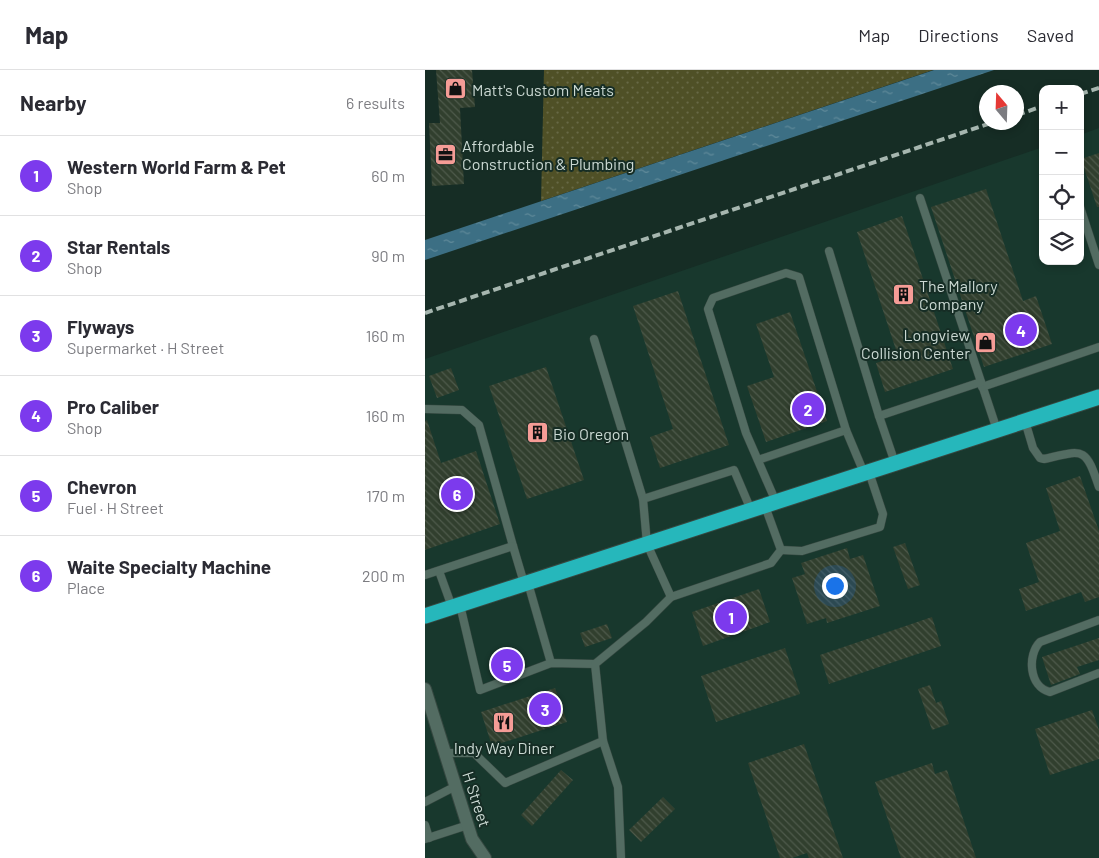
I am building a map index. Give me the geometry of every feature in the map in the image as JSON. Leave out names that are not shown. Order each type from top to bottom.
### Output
[{"type":"highway","points":[[425,616],[1099,397]]},
{"type":"street","name":"H Street","points":[[425,690],[468,825],[473,838],[485,858]]},
{"type":"lane","points":[[920,198],[997,430]]},
{"type":"lane","points":[[1084,219],[1099,265]]},
{"type":"lane","points":[[829,251],[895,463]]},
{"type":"lane","points":[[786,273],[799,277],[846,430],[883,514],[880,527],[801,551],[781,550],[764,506],[758,460],[746,433],[708,309],[709,302],[720,294],[786,273]]},
{"type":"lane","points":[[594,339],[643,499],[647,544],[671,597]]},
{"type":"lane","points":[[879,416],[1099,347]]},
{"type":"lane","points":[[425,409],[462,410],[479,425],[513,546],[551,663]]},
{"type":"lane","points":[[1025,421],[1033,448],[1039,458],[1044,459],[1074,452],[1083,454],[1091,463],[1099,487]]},
{"type":"lane","points":[[758,460],[846,430]]},
{"type":"lane","points":[[643,499],[735,470],[764,506]]},
{"type":"lane","points":[[425,575],[513,546]]},
{"type":"lane","points":[[439,571],[456,606],[480,690],[551,663],[595,664],[646,622],[671,597],[771,563],[781,550]]},
{"type":"lane","points":[[1099,620],[1040,642],[1033,649],[1031,656],[1033,671],[1039,686],[1045,691],[1051,692],[1099,673]]},
{"type":"lane","points":[[595,664],[603,741],[618,787],[622,858]]},
{"type":"lane","points":[[445,754],[474,753],[505,782],[603,741]]},
{"type":"lane","points":[[425,802],[456,786]]},
{"type":"lane","points":[[425,825],[427,838],[468,825]]},
{"type":"shaded area","points":[[544,70],[933,70],[541,201]]},
{"type":"shaded area","points":[[1099,128],[1099,858],[425,858],[425,359],[1039,148],[1039,265],[1084,265],[1084,134]]},
{"type":"water","points":[[934,70],[994,70],[425,260],[425,240]]},
{"type":"building","points":[[436,70],[472,70],[475,107],[460,108],[464,184],[432,186],[429,123],[440,123]]},
{"type":"building","points":[[1099,153],[1099,207],[1097,207],[1084,168],[1084,158]]},
{"type":"building","points":[[986,189],[1023,301],[1036,296],[1052,344],[984,367],[931,207]]},
{"type":"building","name":"The Mallory Company","points":[[902,216],[953,369],[885,392],[876,363],[898,356],[857,232]]},
{"type":"building","points":[[678,291],[729,445],[660,468],[650,437],[673,429],[633,306]]},
{"type":"building","points":[[790,312],[827,421],[766,442],[747,386],[774,377],[756,324]]},
{"type":"building","name":"Bio Oregon","points":[[546,367],[584,480],[527,499],[489,386]]},
{"type":"building","points":[[451,368],[459,390],[437,398],[429,376]]},
{"type":"building","points":[[427,420],[441,463],[476,451],[500,524],[425,550],[425,421]]},
{"type":"building","points":[[1080,476],[1099,531],[1099,597],[1085,602],[1081,592],[1026,611],[1019,589],[1039,582],[1026,543],[1060,531],[1046,488]]},
{"type":"building","points":[[905,543],[920,585],[908,589],[893,547]]},
{"type":"building","points":[[847,548],[850,559],[863,555],[880,606],[827,623],[826,618],[807,624],[792,578],[805,574],[801,563]]},
{"type":"building","points":[[759,589],[770,622],[703,646],[692,612]]},
{"type":"building","points":[[932,617],[941,646],[829,684],[820,655]]},
{"type":"building","points":[[607,624],[612,638],[585,647],[580,633]]},
{"type":"building","points":[[1099,638],[1099,660],[1077,667],[1080,674],[1051,685],[1042,657]]},
{"type":"building","points":[[785,648],[800,694],[716,722],[701,676]]},
{"type":"building","points":[[519,653],[524,667],[495,677],[490,664]]},
{"type":"building","points":[[930,685],[936,703],[941,701],[949,724],[932,730],[918,689]]},
{"type":"building","points":[[555,688],[567,722],[492,746],[481,712]]},
{"type":"building","points":[[1092,710],[1099,730],[1099,759],[1050,775],[1035,729]]},
{"type":"building","points":[[804,744],[843,858],[809,858],[807,853],[792,858],[780,858],[748,763]]},
{"type":"building","points":[[932,763],[935,774],[947,770],[976,858],[901,858],[875,782]]},
{"type":"building","points":[[561,770],[573,780],[532,826],[521,815]]},
{"type":"building","points":[[663,797],[675,809],[641,842],[629,830]]},
{"type":"railway","points":[[1084,93],[1099,88]]},
{"type":"railway","points":[[1024,113],[1039,107]]},
{"type":"railway","points":[[425,313],[979,127]]},
{"type":"place","name":"Matt's Custom Meats","points":[[456,89]]},
{"type":"place","name":"Affordable Construction & Plumbing","points":[[446,154]]},
{"type":"place","name":"The Mallory Company","points":[[903,294]]},
{"type":"place","name":"Pro Caliber","points":[[1021,330]]},
{"type":"place","name":"Longview Collision Center","points":[[986,343]]},
{"type":"place","name":"Star Rentals","points":[[808,409]]},
{"type":"place","name":"Bio Oregon","points":[[537,433]]},
{"type":"place","name":"Waite Specialty Machine","points":[[457,494]]},
{"type":"place","name":"Western World Farm & Pet","points":[[731,617]]},
{"type":"place","name":"Chevron","points":[[507,665]]},
{"type":"place","name":"Flyways","points":[[545,709]]},
{"type":"place","name":"Indy Way Diner","points":[[504,723]]}]
